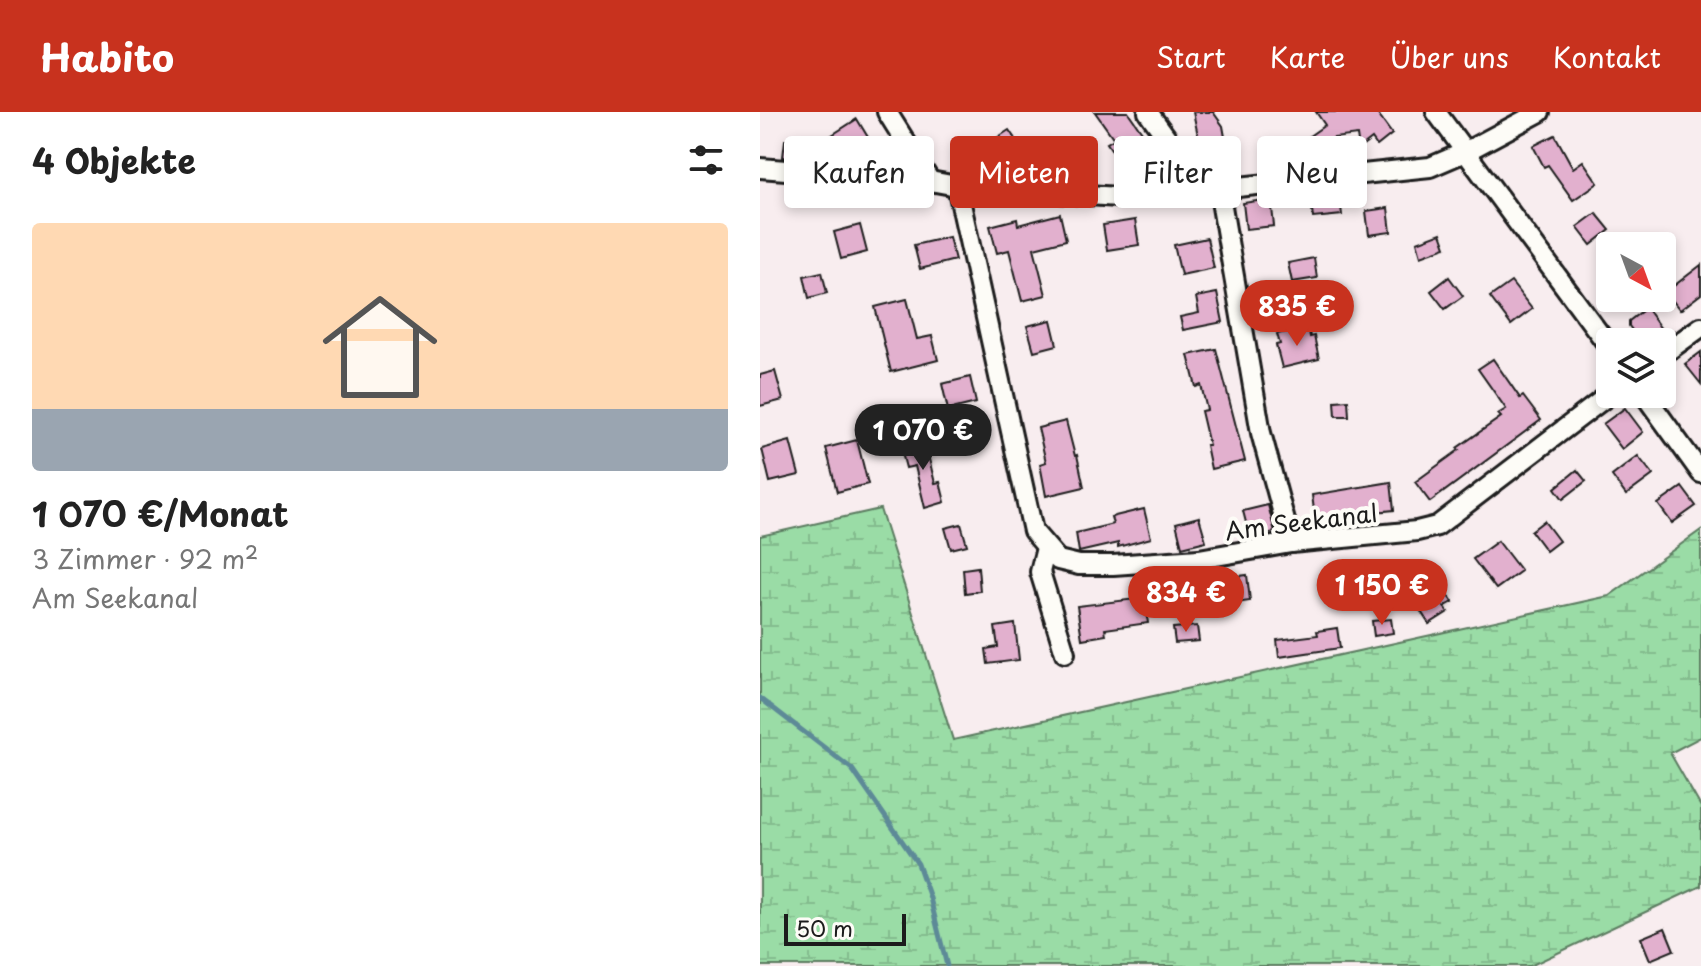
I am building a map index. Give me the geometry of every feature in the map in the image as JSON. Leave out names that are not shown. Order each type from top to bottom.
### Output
[{"type":"street","points":[[887,112],[902,136]]},
{"type":"street","points":[[1148,112],[1168,136]]},
{"type":"street","points":[[1436,112],[1596,329]]},
{"type":"street","points":[[1241,185],[1430,167],[1540,112]]},
{"type":"street","points":[[760,168],[784,170]]},
{"type":"street","points":[[962,208],[1033,531],[1046,548],[1040,572],[1065,653]]},
{"type":"street","points":[[1215,208],[1261,433],[1291,543]]},
{"type":"street","points":[[1676,345],[1701,327]]},
{"type":"street","name":"Am Seekanal","points":[[1046,548],[1058,560],[1079,565],[1113,565],[1199,559],[1291,543],[1417,531],[1437,526],[1596,405]]},
{"type":"street","points":[[1654,408],[1701,473]]},
{"type":"green space","points":[[880,509],[953,740],[1609,596],[1701,530],[1701,737],[1670,753],[1701,807],[1701,886],[1530,966],[760,966],[760,536]]},
{"type":"building","points":[[1095,112],[1128,112],[1145,136],[1114,136],[1114,139]]},
{"type":"building","points":[[1193,112],[1213,112],[1223,126],[1225,136],[1198,136]]},
{"type":"building","points":[[1316,112],[1376,112],[1392,134],[1377,146],[1372,139],[1367,143],[1367,136],[1309,136],[1325,125]]},
{"type":"building","points":[[857,119],[867,136],[833,136]]},
{"type":"building","points":[[1009,130],[1013,136],[1000,136]]},
{"type":"building","points":[[1555,135],[1573,168],[1583,161],[1598,183],[1573,200],[1548,165],[1544,167],[1533,146]]},
{"type":"building","points":[[1114,139],[1114,153],[1107,143]]},
{"type":"building","points":[[1257,201],[1257,208],[1272,208],[1274,226],[1246,229],[1243,203]]},
{"type":"building","points":[[1312,208],[1341,208],[1342,215],[1313,218]]},
{"type":"building","points":[[1388,208],[1391,232],[1369,235],[1366,211]]},
{"type":"building","points":[[1596,213],[1610,230],[1596,232],[1596,241],[1591,245],[1577,227]]},
{"type":"building","points":[[1060,214],[1066,240],[1034,248],[1046,295],[1022,301],[1009,250],[997,253],[990,226],[1017,219],[1018,225]]},
{"type":"building","points":[[1135,220],[1139,245],[1107,250],[1103,225]]},
{"type":"building","points":[[860,225],[867,252],[841,259],[834,232]]},
{"type":"building","points":[[1441,233],[1446,247],[1421,256],[1417,242]]},
{"type":"building","points":[[949,237],[955,260],[920,269],[914,245]]},
{"type":"building","points":[[1207,238],[1214,268],[1181,275],[1174,245]]},
{"type":"building","points":[[1314,258],[1317,278],[1292,282],[1288,263]]},
{"type":"building","points":[[1701,265],[1701,294],[1680,310],[1676,305],[1676,284]]},
{"type":"building","points":[[822,272],[827,293],[809,298],[804,276]]},
{"type":"building","points":[[1449,277],[1463,296],[1445,309],[1431,291]]},
{"type":"building","points":[[1511,282],[1532,309],[1511,325],[1490,297]]},
{"type":"building","points":[[1217,293],[1223,322],[1183,330],[1180,317],[1199,313],[1196,297]]},
{"type":"building","points":[[907,299],[917,339],[932,336],[938,360],[891,372],[875,307]]},
{"type":"building","points":[[1641,312],[1649,312],[1660,328],[1630,328],[1629,321]]},
{"type":"building","points":[[1051,320],[1057,345],[1034,351],[1027,326]]},
{"type":"building","points":[[1308,327],[1310,337],[1314,336],[1319,359],[1282,368],[1276,345],[1280,344],[1277,334]]},
{"type":"building","points":[[1216,349],[1245,461],[1211,469],[1201,411],[1207,410],[1201,385],[1196,387],[1188,355]]},
{"type":"building","points":[[1701,352],[1701,384],[1685,364]]},
{"type":"building","points":[[1493,359],[1520,398],[1523,396],[1541,420],[1430,502],[1415,482],[1501,417],[1498,414],[1506,409],[1478,369]]},
{"type":"building","points":[[775,371],[783,400],[760,406],[760,375]]},
{"type":"building","points":[[970,377],[976,403],[948,410],[942,384]]},
{"type":"building","points":[[1348,400],[1349,416],[1336,416],[1335,401]]},
{"type":"building","points":[[1625,408],[1643,432],[1622,449],[1603,424]]},
{"type":"building","points":[[1066,421],[1084,487],[1046,496],[1040,464],[1046,462],[1038,428]]},
{"type":"building","points":[[924,439],[935,483],[940,482],[945,502],[925,508],[915,466],[906,468],[900,445]]},
{"type":"building","points":[[857,440],[868,484],[837,492],[826,448]]},
{"type":"building","points":[[790,441],[799,475],[770,482],[762,449]]},
{"type":"building","points":[[1638,456],[1653,475],[1626,495],[1612,476]]},
{"type":"building","points":[[1577,470],[1586,481],[1563,499],[1555,488]]},
{"type":"building","points":[[1391,482],[1394,510],[1315,518],[1312,495]]},
{"type":"building","points":[[1682,487],[1696,506],[1672,523],[1658,504]]},
{"type":"building","points":[[1268,505],[1275,532],[1250,538],[1243,511]]},
{"type":"building","points":[[1144,509],[1151,538],[1118,547],[1118,543],[1079,552],[1076,533],[1113,524],[1111,517]]},
{"type":"building","points":[[1199,517],[1206,541],[1182,547],[1176,523]]},
{"type":"building","points":[[1544,521],[1559,541],[1546,551],[1531,531]]},
{"type":"building","points":[[961,524],[967,545],[951,549],[945,528]]},
{"type":"building","points":[[1498,541],[1521,571],[1496,589],[1473,559]]},
{"type":"building","points":[[978,567],[980,591],[965,593],[963,569]]},
{"type":"building","points":[[1247,575],[1250,601],[1221,605],[1217,579]]},
{"type":"building","points":[[1430,584],[1433,589],[1441,584],[1453,602],[1444,607],[1448,612],[1429,624],[1411,596]]},
{"type":"building","points":[[1144,598],[1148,623],[1105,629],[1106,635],[1082,639],[1077,606]]},
{"type":"building","points":[[1391,619],[1393,633],[1374,636],[1372,621]]},
{"type":"building","points":[[1015,624],[1019,660],[988,664],[986,649],[998,647],[995,627]]},
{"type":"building","points":[[1197,626],[1199,641],[1175,643],[1173,628]]},
{"type":"building","points":[[1337,628],[1340,648],[1279,657],[1277,640],[1318,635],[1317,631]]},
{"type":"building","points":[[1665,928],[1674,950],[1650,960],[1641,938]]},
{"type":"waterway","points":[[760,698],[852,769],[918,864],[947,966]]}]
